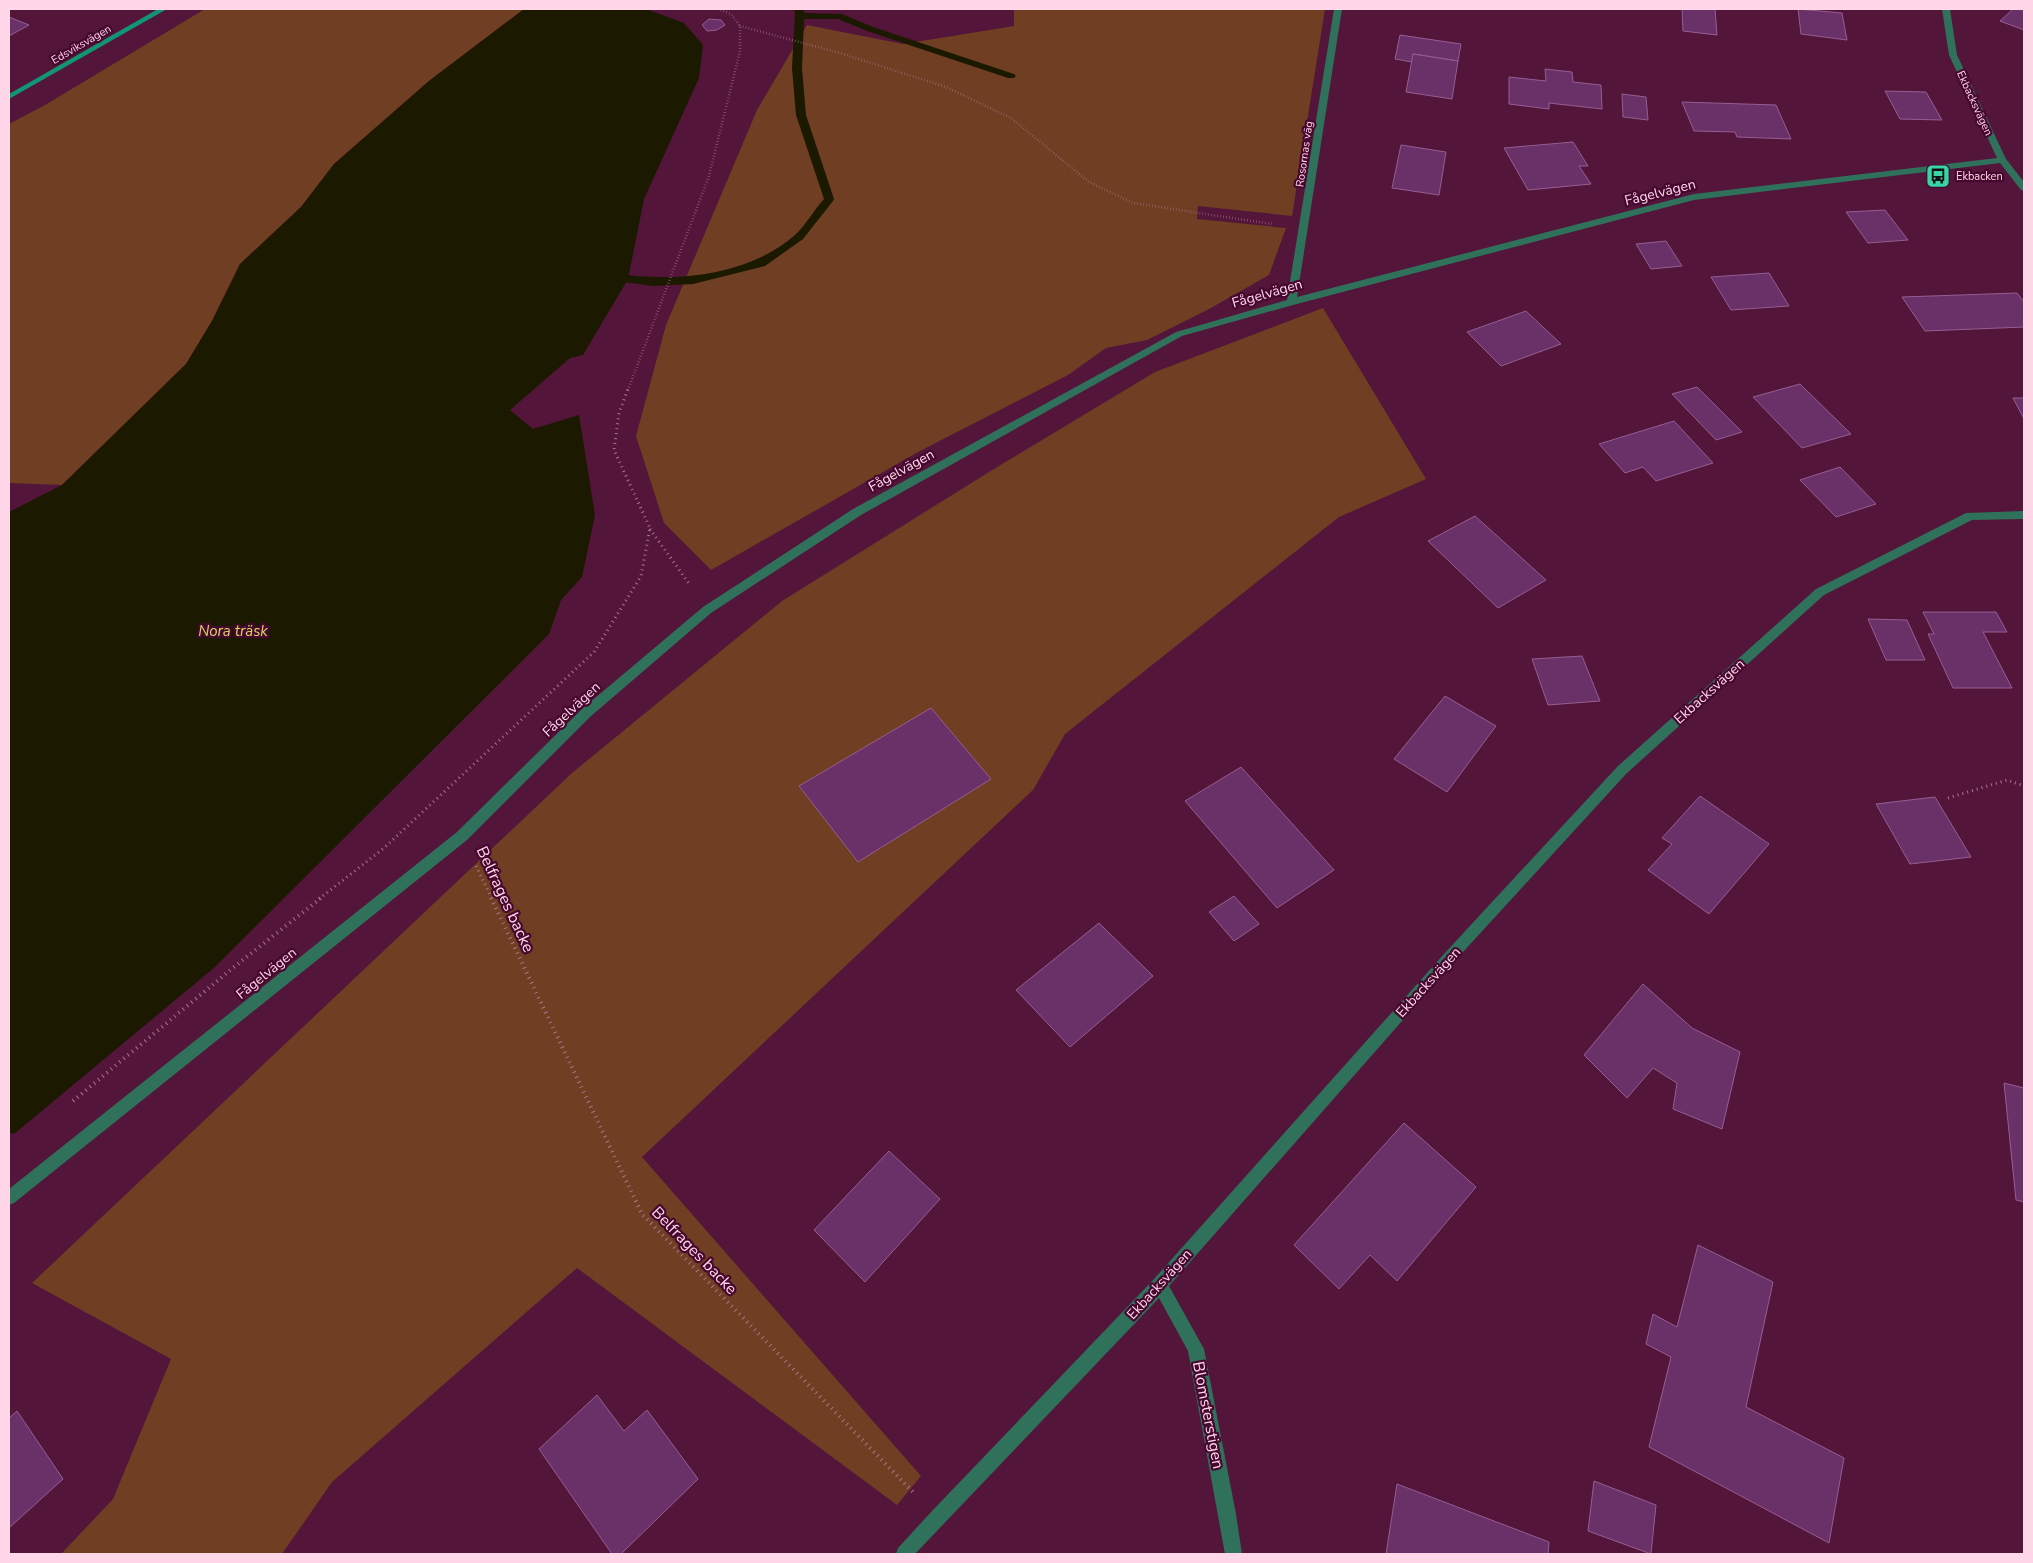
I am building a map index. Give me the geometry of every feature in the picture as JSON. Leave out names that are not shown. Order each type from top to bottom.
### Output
[{"type":"street","name":"Edsviksvägen","points":[[9,97],[163,9]]},
{"type":"street","name":"Rosornas väg","points":[[1291,302],[1304,230],[1330,47],[1338,9]]},
{"type":"street","name":"Ekbacksvägen","points":[[1946,9],[1953,55],[2002,160],[2024,188]]},
{"type":"street","name":"Fågelvägen","points":[[9,1198],[462,836],[586,713],[707,610],[857,512],[1179,334],[1291,302],[1694,197],[2002,160]]},
{"type":"street","name":"Ekbacksvägen","points":[[904,1554],[1160,1285],[1448,959],[1622,770],[1820,592],[1970,516],[2024,515]]},
{"type":"street","name":"Blomsterstigen","points":[[1160,1285],[1196,1349],[1234,1554]]},
{"type":"path","points":[[707,610],[650,528],[614,450],[619,413],[709,176],[740,51],[740,26],[731,14],[718,9]]},
{"type":"path","points":[[740,26],[840,53],[946,86],[1010,118],[1089,182],[1132,203],[1258,221],[1304,230]]},
{"type":"path","points":[[69,1104],[234,967],[384,848],[594,652],[641,576],[650,528]]},
{"type":"path","points":[[1948,798],[2007,780],[2024,786]]},
{"type":"path","name":"Belfrages backe","points":[[462,836],[642,1214],[938,1517]]},
{"type":"shaded area","points":[[205,9],[524,9],[429,81],[334,164],[301,207],[240,264],[212,321],[186,364],[62,485],[9,483],[9,124],[45,105]]},
{"type":"shaded area","points":[[1014,9],[1325,9],[1292,216],[1198,206],[1197,219],[1286,228],[1269,275],[1211,308],[1147,340],[1106,348],[1068,375],[920,451],[711,570],[664,523],[636,436],[666,325],[757,110],[807,25],[903,44],[1014,26]]},
{"type":"shaded area","points":[[1323,308],[1426,479],[1339,517],[1065,734],[1033,790],[642,1157],[921,1476],[897,1505],[577,1268],[332,1482],[282,1554],[61,1554],[113,1499],[171,1359],[32,1283],[572,773],[782,601],[989,472],[1155,372]]},
{"type":"water","name":"Nora träsk","points":[[524,9],[646,9],[684,23],[703,45],[699,78],[644,199],[628,279],[583,355],[570,358],[510,410],[533,429],[579,415],[595,515],[582,577],[561,600],[549,634],[215,967],[14,1134],[9,1133],[9,512],[62,485],[186,364],[212,321],[240,264],[301,207],[334,164],[429,81]]},
{"type":"building","points":[[1682,9],[1715,9],[1717,35],[1683,31]]},
{"type":"building","points":[[1798,9],[1842,13],[1847,40],[1801,34]]},
{"type":"building","points":[[2013,9],[2024,9],[2024,30],[2000,21]]},
{"type":"building","points":[[9,17],[29,25],[9,36]]},
{"type":"building","points":[[709,19],[721,20],[725,25],[717,30],[707,31],[702,25]]},
{"type":"building","points":[[1400,35],[1461,44],[1458,61],[1413,54],[1412,62],[1395,59]]},
{"type":"building","points":[[1413,54],[1458,61],[1452,99],[1406,92]]},
{"type":"building","points":[[1545,69],[1572,72],[1573,82],[1601,85],[1602,109],[1549,103],[1549,109],[1509,104],[1509,77],[1546,81]]},
{"type":"building","points":[[1885,91],[1926,92],[1942,120],[1900,119]]},
{"type":"building","points":[[1622,94],[1646,97],[1648,120],[1623,117]]},
{"type":"building","points":[[1682,102],[1776,105],[1791,139],[1737,137],[1735,132],[1694,131]]},
{"type":"building","points":[[1573,142],[1588,166],[1579,166],[1591,184],[1528,190],[1504,148]]},
{"type":"building","points":[[1401,145],[1446,152],[1439,195],[1392,188]]},
{"type":"building","points":[[1885,210],[1908,240],[1868,243],[1846,212]]},
{"type":"building","points":[[1666,241],[1682,266],[1651,269],[1636,244]]},
{"type":"building","points":[[1769,273],[1789,306],[1731,310],[1711,277]]},
{"type":"building","points":[[2017,293],[2024,302],[2024,327],[1925,331],[1902,297]]},
{"type":"building","points":[[1526,311],[1561,344],[1501,366],[1467,332]]},
{"type":"building","points":[[1800,384],[1851,434],[1802,448],[1753,397]]},
{"type":"building","points":[[1697,387],[1742,432],[1716,440],[1672,394]]},
{"type":"building","points":[[2013,398],[2024,398],[2024,419]]},
{"type":"building","points":[[1674,421],[1713,463],[1656,481],[1643,467],[1625,473],[1599,444]]},
{"type":"building","points":[[1840,467],[1876,504],[1836,517],[1800,480]]},
{"type":"building","points":[[1475,516],[1546,580],[1498,608],[1428,541]]},
{"type":"building","points":[[1923,612],[1996,612],[2007,632],[1983,632],[2012,688],[1953,688],[1928,634],[1934,634]]},
{"type":"building","points":[[1868,619],[1907,620],[1925,660],[1886,660]]},
{"type":"building","points":[[1582,656],[1600,701],[1548,705],[1532,659]]},
{"type":"building","points":[[1445,696],[1496,726],[1447,792],[1394,759]]},
{"type":"building","points":[[931,708],[991,779],[858,862],[799,786]]},
{"type":"building","points":[[1241,767],[1334,870],[1277,908],[1185,801]]},
{"type":"building","points":[[1700,796],[1769,844],[1709,914],[1648,870],[1672,844],[1662,838]]},
{"type":"building","points":[[1935,797],[1971,857],[1910,864],[1876,804]]},
{"type":"building","points":[[1234,896],[1259,924],[1234,941],[1209,912]]},
{"type":"building","points":[[1099,923],[1153,976],[1070,1047],[1016,990]]},
{"type":"building","points":[[1643,984],[1692,1028],[1740,1052],[1722,1129],[1673,1109],[1677,1083],[1653,1068],[1627,1098],[1584,1055]]},
{"type":"building","points":[[2004,1083],[2024,1088],[2024,1202],[2016,1200]]},
{"type":"building","points":[[1404,1123],[1476,1187],[1397,1281],[1370,1255],[1339,1289],[1294,1245]]},
{"type":"building","points":[[889,1151],[940,1199],[865,1282],[814,1230]]},
{"type":"building","points":[[1698,1245],[1773,1282],[1746,1407],[1844,1458],[1829,1543],[1649,1447],[1671,1357],[1646,1344],[1653,1314],[1677,1327]]},
{"type":"building","points":[[597,1395],[624,1431],[647,1410],[698,1479],[621,1554],[612,1554],[539,1449]]},
{"type":"building","points":[[17,1411],[63,1479],[9,1528],[9,1418]]},
{"type":"building","points":[[1594,1481],[1656,1505],[1651,1554],[1588,1531]]},
{"type":"building","points":[[1397,1484],[1549,1542],[1548,1554],[1386,1554]]},
{"type":"waterway","points":[[628,279],[653,282],[693,280],[761,263],[799,237],[829,199],[801,115],[797,68],[800,11],[798,9]]},
{"type":"waterway","points":[[800,16],[839,16],[870,29],[1011,76]]},
{"type":"place","name":"Ekbacken","points":[[1938,176]]}]
